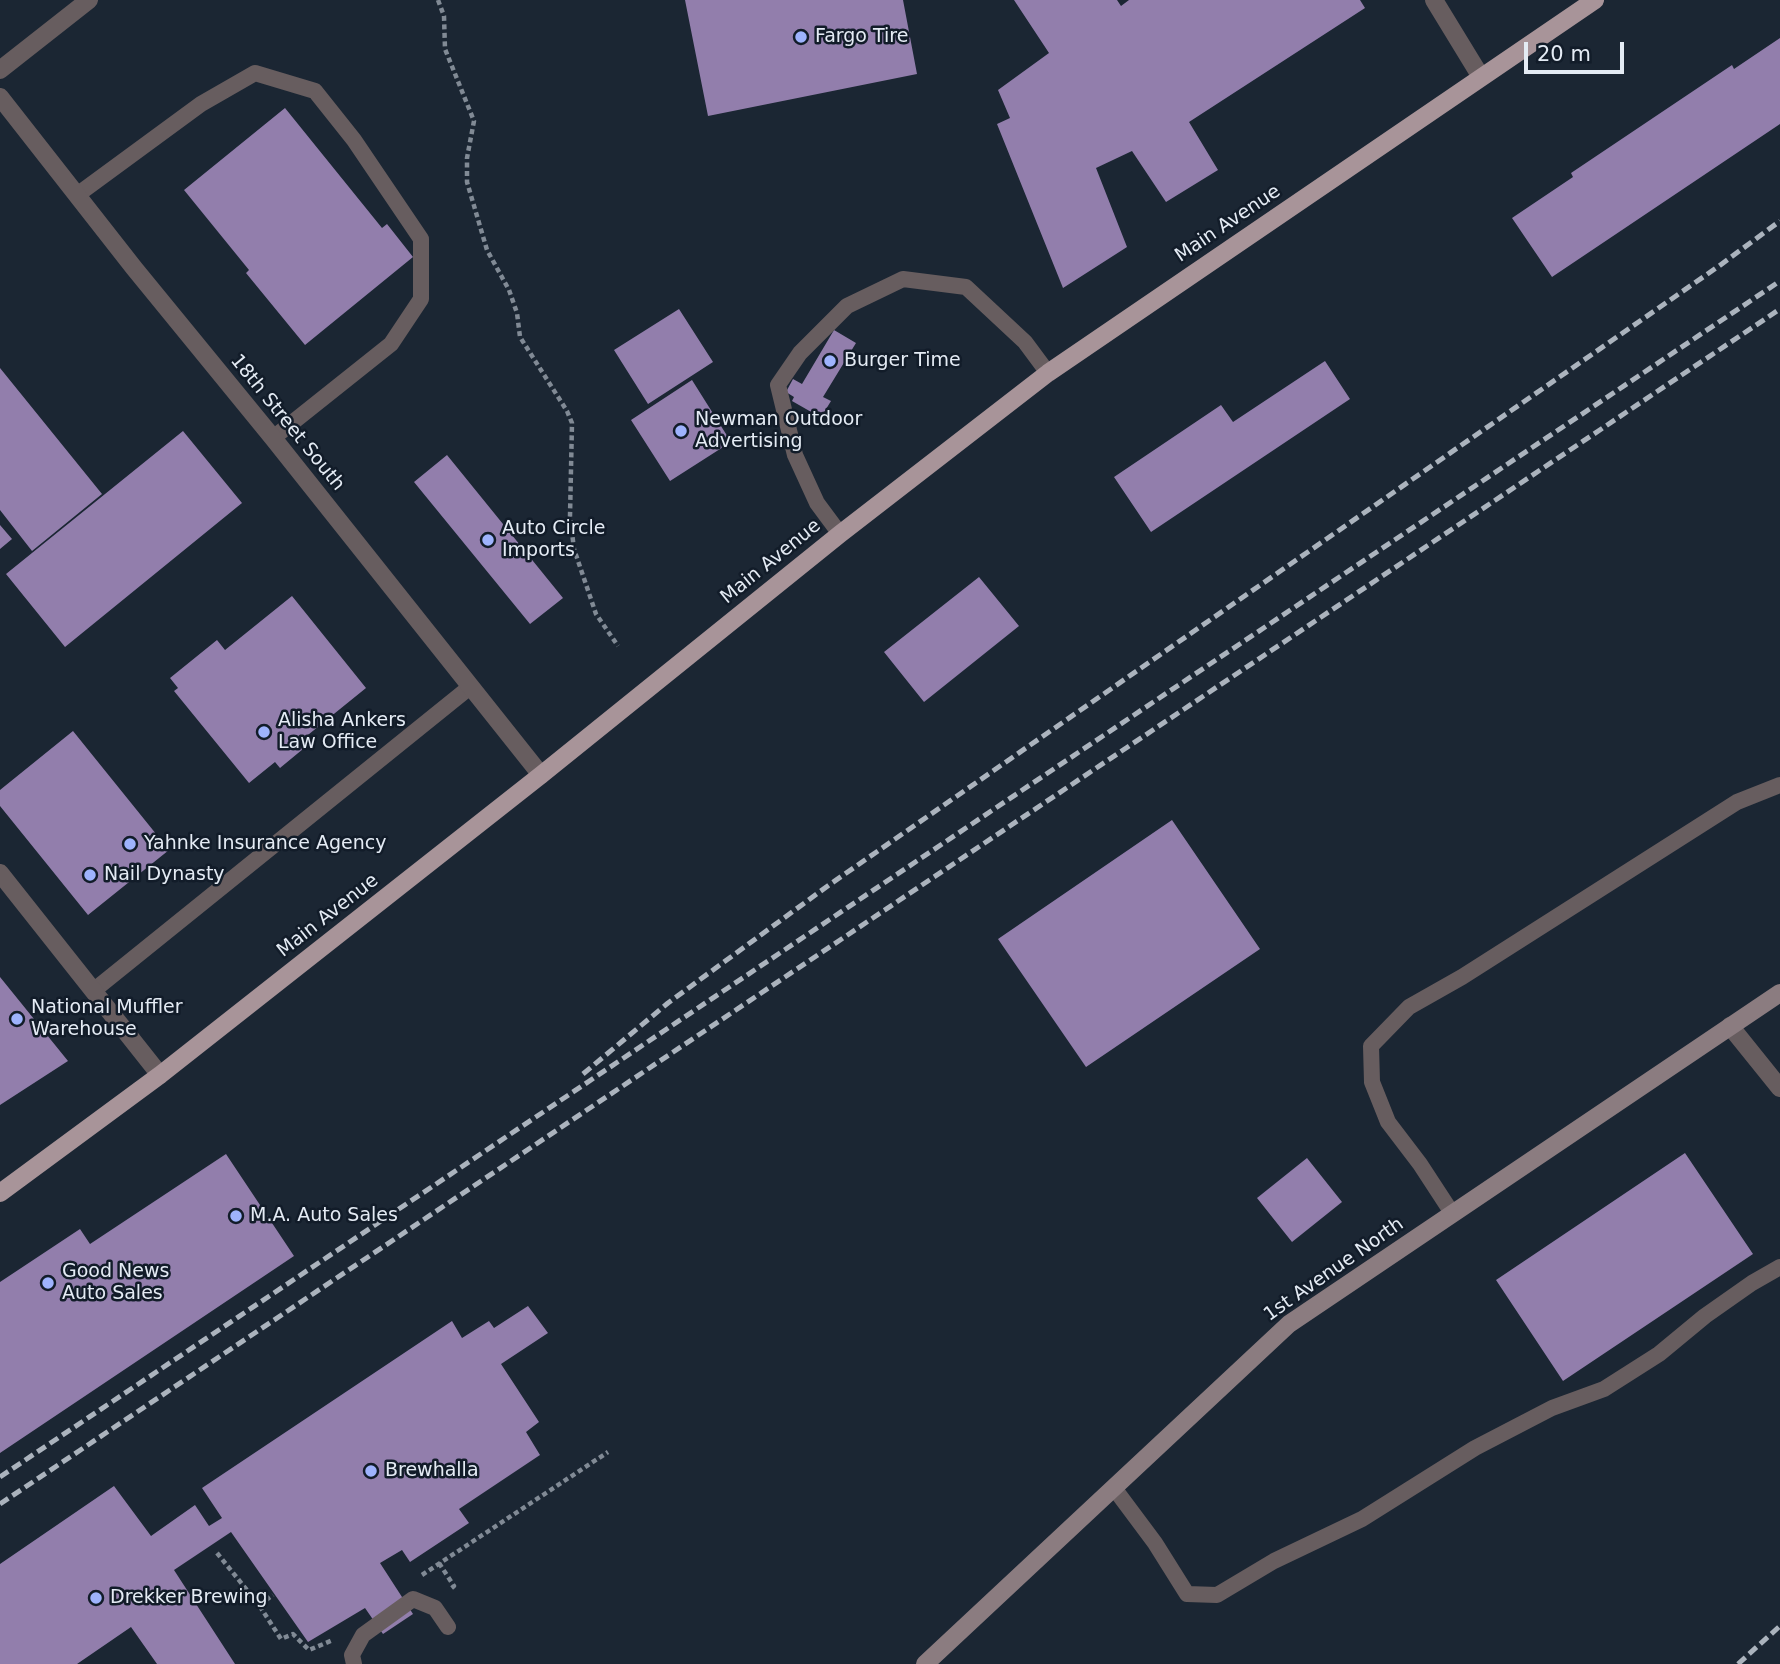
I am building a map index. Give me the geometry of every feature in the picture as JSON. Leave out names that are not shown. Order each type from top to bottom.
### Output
[{"type":"main road","name":"Main Avenue","points":[[0,1193],[160,1075],[541,775],[840,534],[1048,373],[1595,0]]},
{"type":"street","points":[[0,70],[89,0]]},
{"type":"street","points":[[1434,0],[1481,77]]},
{"type":"street","name":"18th Street South","points":[[0,97],[541,775]]},
{"type":"street","points":[[0,873],[160,1075]]},
{"type":"street","name":"1st Avenue North","points":[[925,1664],[1289,1324],[1780,993]]},
{"type":"street","points":[[1730,1026],[1780,1088]]},
{"type":"lane","points":[[77,195],[201,104],[255,73],[315,91],[354,140],[421,239],[421,299],[391,344],[273,438]]},
{"type":"lane","points":[[840,534],[817,503],[795,455],[778,385],[800,353],[847,306],[903,279],[967,287],[1025,342],[1048,373]]},
{"type":"lane","points":[[93,991],[470,687]]},
{"type":"lane","points":[[1452,1213],[1388,1122],[1372,1082],[1371,1046],[1409,1007],[1462,977],[1737,802],[1780,785]]},
{"type":"lane","points":[[1114,1488],[1156,1543],[1187,1594],[1217,1595],[1273,1562],[1362,1519],[1475,1448],[1552,1408],[1604,1389],[1659,1354],[1705,1316],[1752,1283],[1780,1267]]},
{"type":"lane","points":[[354,1664],[352,1655],[363,1635],[413,1599],[435,1608],[448,1627]]},
{"type":"path","points":[[439,0],[444,16],[445,49],[474,121],[467,158],[467,182],[487,250],[509,290],[517,313],[520,337],[567,411],[572,424],[570,516],[574,549],[596,614],[618,646]]},
{"type":"path","points":[[418,1578],[608,1452]]},
{"type":"path","points":[[217,1553],[259,1605],[281,1639],[293,1634],[309,1650],[335,1639]]},
{"type":"path","points":[[259,1605],[273,1595]]},
{"type":"building","name":"Fargo Tire","points":[[685,0],[903,0],[917,74],[708,116]]},
{"type":"building","points":[[1014,0],[1117,0],[1121,6],[1129,0],[1360,0],[1365,8],[1189,122],[1218,170],[1166,202],[1132,151],[1096,168],[1127,247],[1063,288],[997,124],[1010,118],[998,90],[1049,53]]},
{"type":"building","points":[[1780,38],[1780,124],[1552,277],[1512,218],[1573,177],[1571,173],[1732,65],[1734,69]]},
{"type":"building","points":[[285,108],[382,228],[387,224],[413,257],[305,345],[246,273],[249,270],[184,190]]},
{"type":"building","points":[[679,309],[713,362],[648,404],[614,350]]},
{"type":"building","name":"Burger Time","points":[[834,330],[856,343],[823,397],[831,401],[823,414],[815,410],[813,413],[792,401],[794,397],[786,392],[793,379],[802,384]]},
{"type":"building","points":[[1325,361],[1350,399],[1151,532],[1114,477],[1221,405],[1233,422]]},
{"type":"building","points":[[0,368],[102,494],[32,551],[0,510]]},
{"type":"building","name":"Newman Outdoor Advertising","points":[[692,380],[731,442],[670,481],[631,420]]},
{"type":"building","points":[[183,431],[242,503],[65,647],[6,574]]},
{"type":"building","name":"Auto Circle Imports","points":[[447,455],[563,598],[530,624],[414,482]]},
{"type":"building","points":[[0,525],[12,539],[0,549]]},
{"type":"building","points":[[979,577],[1019,626],[924,702],[884,652]]},
{"type":"building","points":[[292,596],[366,688],[298,743],[303,749],[280,768],[275,762],[249,783],[174,691],[178,688],[170,678],[217,640],[225,650]]},
{"type":"building","points":[[73,731],[169,850],[88,915],[0,806],[0,790]]},
{"type":"building","points":[[1172,820],[1260,949],[1086,1067],[998,939]]},
{"type":"building","name":"National Muffler Warehouse","points":[[0,977],[68,1061],[0,1105]]},
{"type":"building","points":[[1685,1153],[1753,1254],[1563,1381],[1496,1280]]},
{"type":"building","points":[[226,1154],[294,1256],[0,1453],[0,1282],[80,1229],[90,1244]]},
{"type":"building","points":[[1307,1158],[1342,1202],[1292,1242],[1257,1198]]},
{"type":"building","name":"Brewhalla","points":[[528,1306],[548,1333],[501,1364],[539,1422],[526,1432],[540,1455],[459,1509],[469,1523],[410,1562],[402,1550],[380,1563],[413,1614],[383,1634],[365,1608],[308,1642],[231,1532],[174,1570],[235,1664],[157,1664],[131,1627],[77,1664],[0,1664],[0,1564],[114,1486],[151,1536],[195,1505],[209,1526],[222,1518],[202,1488],[452,1321],[462,1338],[489,1321],[494,1328]]},
{"type":"railway","points":[[583,1074],[668,1003],[829,885],[1780,221]]},
{"type":"railway","points":[[0,1477],[1780,281]]},
{"type":"railway","points":[[0,1504],[1780,309]]},
{"type":"railway","points":[[1738,1664],[1780,1626]]},
{"type":"place","name":"Fargo Tire","points":[[801,37]]},
{"type":"place","name":"Burger Time","points":[[830,361]]},
{"type":"place","name":"Newman Outdoor Advertising","points":[[681,431]]},
{"type":"place","name":"Auto Circle Imports","points":[[488,540]]},
{"type":"place","name":"Alisha Ankers Law Office","points":[[264,732]]},
{"type":"place","name":"Yahnke Insurance Agency","points":[[130,844]]},
{"type":"place","name":"Nail Dynasty","points":[[90,875]]},
{"type":"place","name":"National Muffler Warehouse","points":[[17,1019]]},
{"type":"place","name":"M.A. Auto Sales","points":[[236,1216]]},
{"type":"place","name":"Good News Auto Sales","points":[[48,1283]]},
{"type":"place","name":"Brewhalla","points":[[371,1471]]},
{"type":"place","name":"Drekker Brewing","points":[[96,1598]]}]
